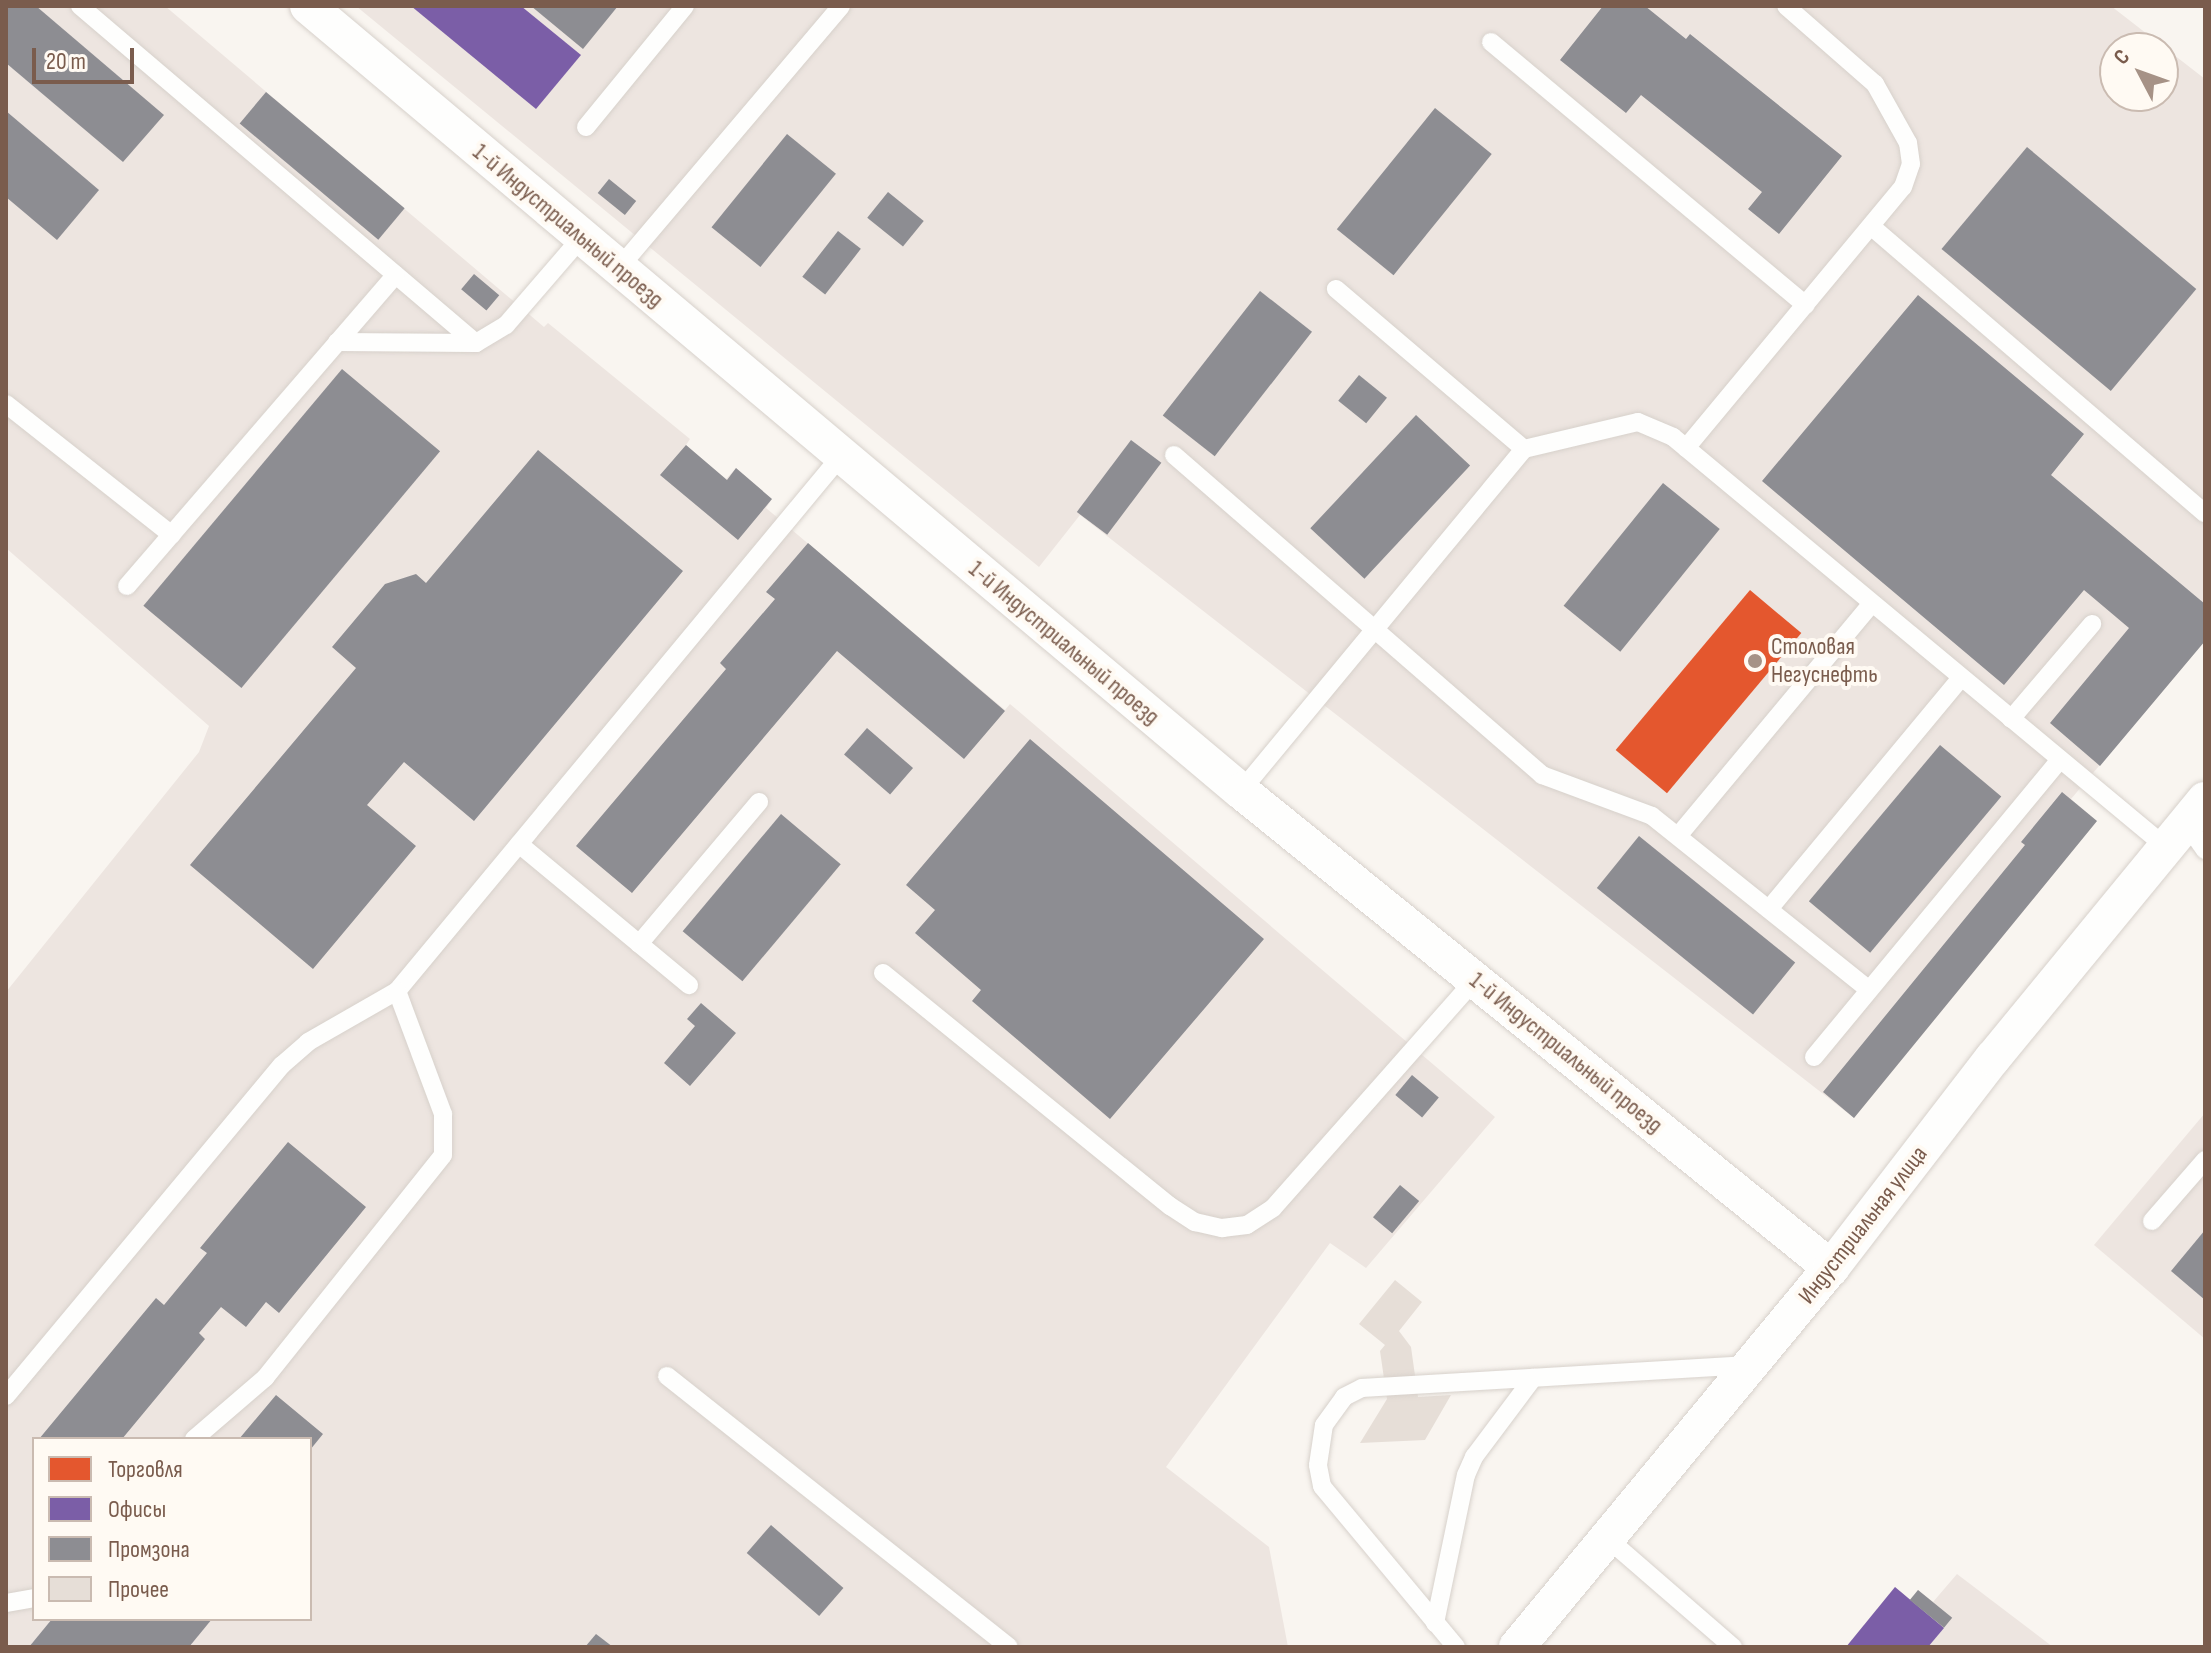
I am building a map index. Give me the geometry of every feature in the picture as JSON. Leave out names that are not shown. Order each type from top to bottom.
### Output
[{"type":"street","name":"1-й Индустриальный проезд","points":[[308,6],[840,457],[1241,791],[1831,1268]]},
{"type":"street","name":"Индустриальная улица","points":[[1517,1647],[2190,830]]},
{"type":"lane","points":[[80,6],[476,343]]},
{"type":"lane","points":[[586,127],[685,6]]},
{"type":"lane","points":[[619,268],[841,6]]},
{"type":"lane","points":[[1686,448],[1872,227],[1903,187],[1911,164],[1908,143],[1875,84],[1786,6]]},
{"type":"lane","points":[[1491,42],[1806,305]]},
{"type":"lane","points":[[1872,227],[2205,513]]},
{"type":"lane","points":[[337,342],[476,343],[506,325],[582,237]]},
{"type":"lane","points":[[127,586],[395,275]]},
{"type":"lane","points":[[1336,289],[1524,449]]},
{"type":"lane","points":[[6,404],[172,535]]},
{"type":"lane","points":[[1241,791],[1524,449],[1638,422],[1655,426],[1686,448],[2060,760],[2190,830]]},
{"type":"lane","points":[[1174,455],[1542,775],[1637,808],[1678,836],[1869,990]]},
{"type":"lane","points":[[6,1396],[282,1065],[308,1042],[397,991],[840,457]]},
{"type":"lane","points":[[1678,836],[1872,603]]},
{"type":"lane","points":[[2011,719],[2092,624]]},
{"type":"lane","points":[[1769,909],[1961,678]]},
{"type":"lane","points":[[1814,1057],[2060,760]]},
{"type":"lane","points":[[639,944],[759,802]]},
{"type":"lane","points":[[519,844],[689,985]]},
{"type":"lane","points":[[883,973],[1170,1206],[1195,1222],[1222,1228],[1247,1225],[1273,1208],[1475,980]]},
{"type":"lane","points":[[196,1437],[265,1378],[443,1155],[443,1114],[397,991]]},
{"type":"lane","points":[[2152,1221],[2205,1160]]},
{"type":"lane","points":[[1456,1647],[1329,1501],[1318,1465],[1324,1425],[1344,1397],[1362,1388],[1751,1365]]},
{"type":"lane","points":[[667,1376],[1009,1647]]},
{"type":"lane","points":[[1435,1623],[1466,1475],[1474,1457],[1533,1378]]},
{"type":"lane","points":[[1607,1538],[1733,1647]]},
{"type":"lane","points":[[6,1603],[32,1598]]},
{"type":"shaded area","points":[[6,6],[165,6],[544,327],[548,323],[690,439],[686,445],[726,479],[736,468],[772,499],[766,508],[1005,710],[1010,704],[1495,1117],[1366,1268],[1330,1243],[1166,1467],[1269,1547],[1288,1647],[6,1647],[6,992],[199,752],[209,726],[6,548]]},
{"type":"shaded area","points":[[356,6],[2111,6],[2144,32],[2099,32],[2099,112],[2179,112],[2179,59],[2205,79],[2205,641],[2071,799],[2097,821],[1854,1118],[1080,515],[1039,567]]},
{"type":"shaded area","points":[[2205,1113],[2205,1339],[2094,1245]]},
{"type":"shaded area","points":[[1957,1574],[2053,1647],[1846,1647],[1895,1587],[1910,1600],[1918,1590],[1933,1602]]},
{"type":"building: Торговля","points":[[1750,590],[1801,633],[1667,793],[1616,750]]},
{"type":"building: Офисы","points":[[411,6],[521,6],[581,55],[536,109]]},
{"type":"building: Офисы","points":[[1895,1587],[1944,1628],[1928,1647],[1846,1647]]},
{"type":"building: Промзона","points":[[6,6],[36,6],[164,115],[123,162],[6,63]]},
{"type":"building: Промзона","points":[[531,6],[618,6],[583,49]]},
{"type":"building: Промзона","points":[[1603,6],[1645,6],[1686,39],[1690,34],[1842,156],[1779,234],[1748,209],[1762,192],[1641,95],[1626,113],[1560,60]]},
{"type":"building: Промзона","points":[[266,92],[405,208],[378,240],[240,123]]},
{"type":"building: Промзона","points":[[1435,108],[1492,154],[1394,275],[1337,229]]},
{"type":"building: Промзона","points":[[6,111],[99,190],[57,240],[6,197]]},
{"type":"building: Промзона","points":[[787,134],[836,174],[760,267],[711,227]]},
{"type":"building: Промзона","points":[[2027,147],[2196,289],[2111,391],[1942,249]]},
{"type":"building: Промзона","points":[[609,179],[636,201],[625,215],[598,193]]},
{"type":"building: Промзона","points":[[888,192],[924,221],[903,247],[867,218]]},
{"type":"building: Промзона","points":[[838,231],[861,249],[825,295],[802,277]]},
{"type":"building: Промзона","points":[[474,274],[499,295],[486,311],[461,289]]},
{"type":"building: Промзона","points":[[1260,291],[1312,332],[1215,456],[1163,416]]},
{"type":"building: Промзона","points":[[1918,295],[2084,434],[2051,475],[2205,604],[2205,641],[2100,766],[2050,723],[2129,628],[2084,590],[2004,685],[1762,481]]},
{"type":"building: Промзона","points":[[342,369],[440,451],[241,688],[143,606]]},
{"type":"building: Промзона","points":[[1359,375],[1387,398],[1366,423],[1338,401]]},
{"type":"building: Промзона","points":[[1416,415],[1470,465],[1364,579],[1310,528]]},
{"type":"building: Промзона","points":[[1131,440],[1161,463],[1107,535],[1077,512]]},
{"type":"building: Промзона","points":[[686,445],[727,480],[736,468],[772,499],[738,540],[660,475]]},
{"type":"building: Промзона","points":[[538,450],[683,571],[474,821],[404,762],[367,805],[416,846],[313,969],[190,865],[356,668],[332,647],[385,584],[416,574],[426,583]]},
{"type":"building: Промзона","points":[[1663,483],[1720,529],[1620,652],[1564,606]]},
{"type":"building: Промзона","points":[[808,543],[1005,711],[964,759],[837,651],[632,893],[576,846],[726,669],[720,663],[775,599],[766,592]]},
{"type":"building: Промзона","points":[[867,728],[913,768],[890,794],[844,754]]},
{"type":"building: Промзона","points":[[1030,739],[1264,939],[1110,1119],[972,1001],[981,990],[915,933],[935,910],[906,885]]},
{"type":"building: Промзона","points":[[1940,745],[2001,796],[1870,953],[1809,901]]},
{"type":"building: Промзона","points":[[2062,792],[2097,821],[1854,1118],[1823,1092],[2025,845],[2021,842]]},
{"type":"building: Промзона","points":[[781,814],[841,864],[742,981],[683,931]]},
{"type":"building: Промзона","points":[[1639,836],[1795,962],[1753,1015],[1597,888]]},
{"type":"building: Промзона","points":[[701,1003],[736,1033],[690,1086],[664,1063],[695,1026],[687,1019]]},
{"type":"building: Промзона","points":[[1412,1075],[1439,1097],[1422,1117],[1395,1095]]},
{"type":"building: Промзона","points":[[288,1142],[366,1207],[279,1313],[266,1302],[246,1327],[221,1307],[199,1333],[205,1339],[124,1437],[41,1437],[156,1298],[164,1305],[207,1253],[200,1248]]},
{"type":"building: Промзона","points":[[1400,1185],[1419,1201],[1392,1233],[1373,1217]]},
{"type":"building: Промзона","points":[[2205,1230],[2205,1300],[2171,1271]]},
{"type":"building: Промзона","points":[[276,1395],[323,1434],[312,1448],[312,1437],[241,1437]]},
{"type":"building: Промзона","points":[[771,1525],[843,1588],[819,1616],[747,1553]]},
{"type":"building: Промзона","points":[[1918,1590],[1952,1618],[1944,1628],[1910,1600]]},
{"type":"building: Промзона","points":[[50,1621],[210,1621],[189,1647],[29,1647]]},
{"type":"building: Промзона","points":[[596,1634],[613,1647],[585,1647]]},
{"type":"building: Прочее","points":[[1395,1280],[1422,1302],[1399,1331],[1411,1347],[1418,1397],[1451,1395],[1425,1440],[1360,1443],[1387,1399],[1380,1351],[1385,1345],[1359,1324]]},
{"type":"place","name":"Столовая Негуснефть","points":[[1755,661]]}]
